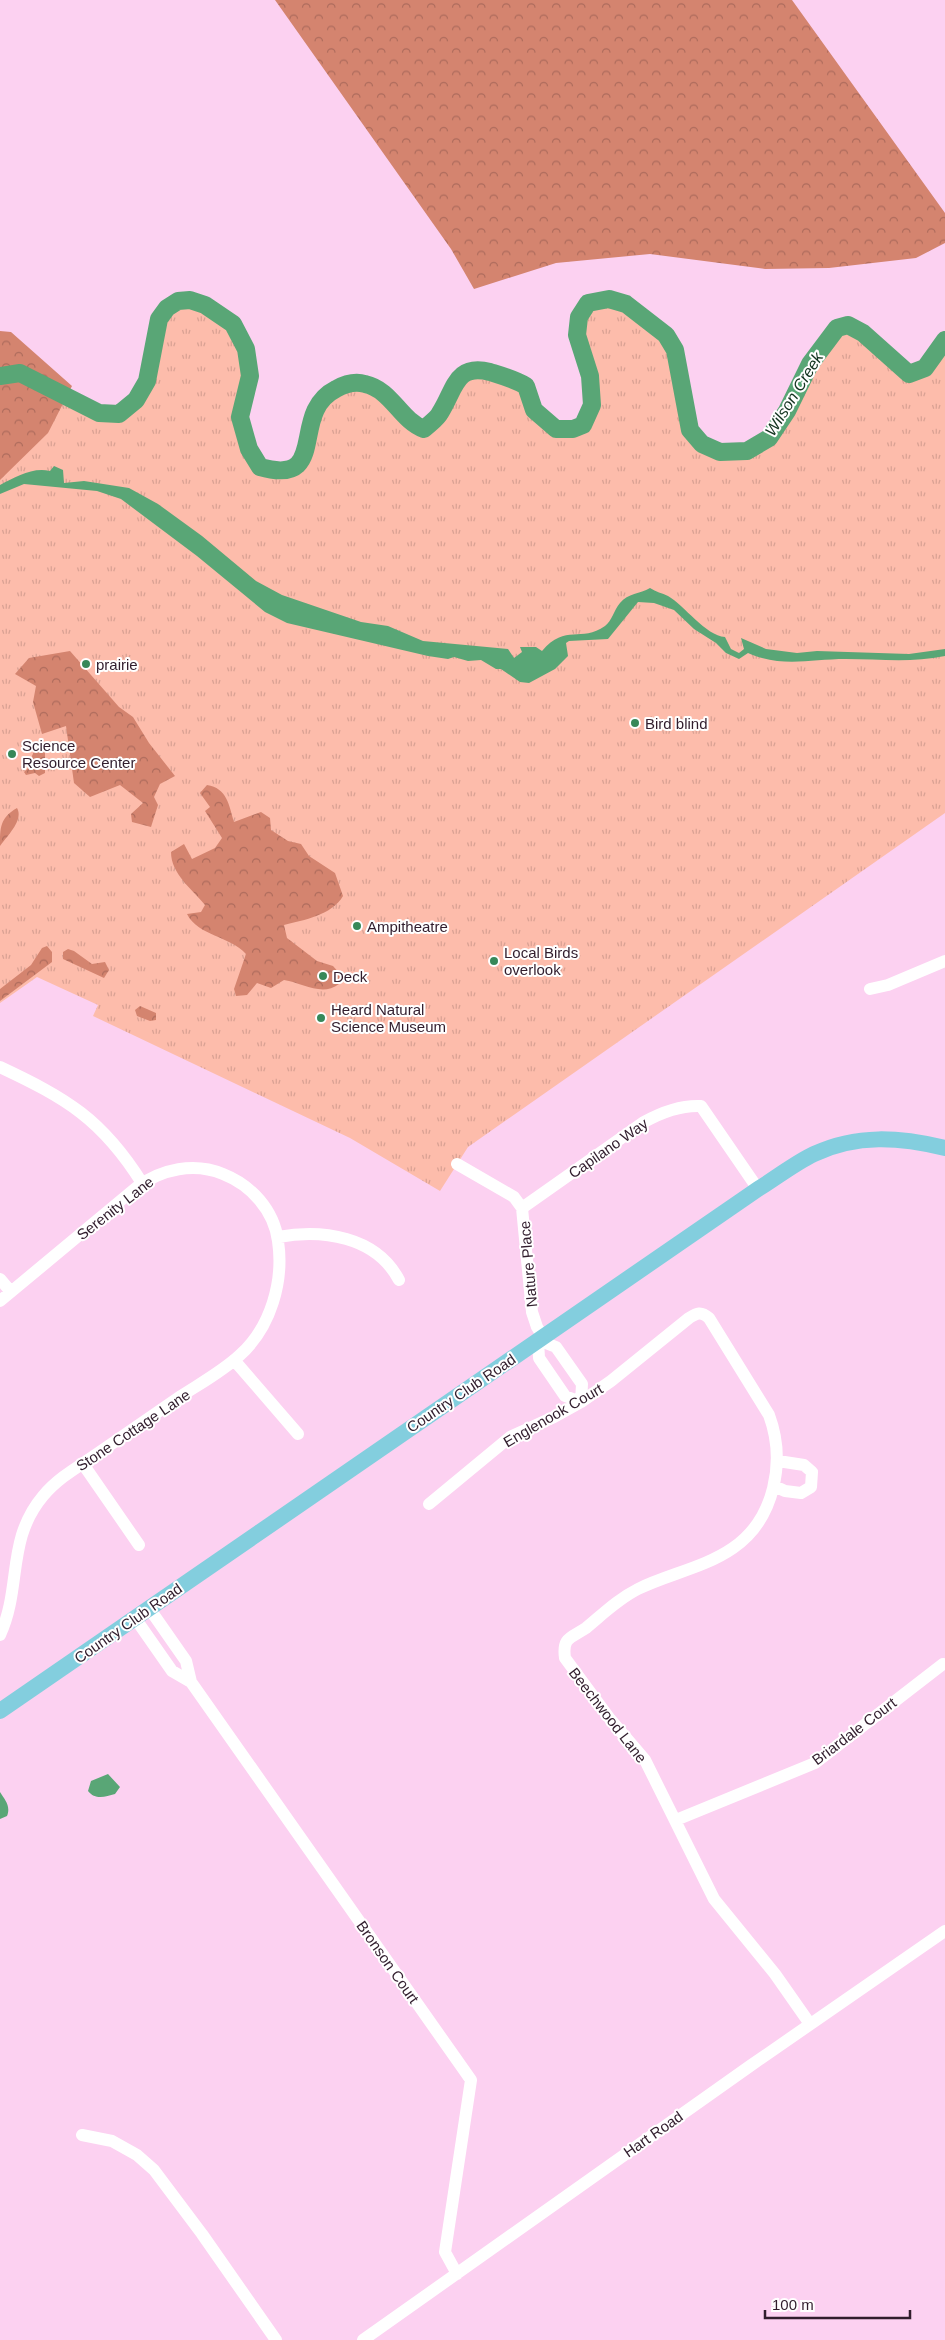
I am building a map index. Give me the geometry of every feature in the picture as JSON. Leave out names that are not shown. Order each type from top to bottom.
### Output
[{"type":"main road","name":"Country Club Road","points":[[0,1711],[758,1189],[813,1154],[852,1140],[894,1138],[945,1148]]},
{"type":"street","points":[[870,989],[888,985],[945,962]]},
{"type":"street","points":[[0,1067],[57,1095],[86,1115],[114,1143],[142,1183]]},
{"type":"street","name":"Capilano Way","points":[[522,1208],[644,1122],[677,1108],[701,1106],[758,1189]]},
{"type":"street","name":"Nature Place","points":[[457,1164],[514,1197],[522,1208],[532,1312],[540,1339],[539,1358],[565,1396],[581,1402]]},
{"type":"street","name":"Serenity Lane","points":[[0,1301],[142,1183],[162,1173],[186,1168],[203,1169],[227,1176],[242,1184],[260,1201],[274,1224],[278,1237]]},
{"type":"street","points":[[278,1237],[318,1233],[347,1239],[384,1259],[399,1280]]},
{"type":"street","name":"Stone Cottage Lane","points":[[0,1635],[11,1602],[18,1546],[27,1521],[47,1492],[83,1464],[234,1360],[252,1342],[272,1306],[280,1270],[278,1237]]},
{"type":"street","points":[[0,1279],[11,1292]]},
{"type":"street","name":"Englenook Court","points":[[429,1504],[510,1437],[554,1417],[581,1402],[611,1381],[673,1328],[697,1313],[704,1314]]},
{"type":"street","name":"Beechwood Lane","points":[[704,1314],[709,1318],[769,1415],[774,1427],[778,1460],[772,1497],[758,1522],[734,1548],[710,1561],[665,1576],[636,1590],[567,1639],[564,1648],[565,1658],[583,1684],[645,1760],[714,1899],[775,1974],[810,2024]]},
{"type":"street","points":[[540,1339],[556,1348],[582,1384],[581,1402]]},
{"type":"street","points":[[234,1360],[298,1434]]},
{"type":"street","points":[[774,1486],[785,1491],[801,1494],[811,1487],[812,1472],[804,1465],[778,1460]]},
{"type":"street","points":[[83,1464],[139,1545]]},
{"type":"street","name":"Bronson Court","points":[[149,1608],[186,1661],[190,1682]]},
{"type":"street","name":"Bronson Court","points":[[135,1618],[172,1671],[190,1682],[471,2080],[446,2252],[447,2258],[457,2274]]},
{"type":"street","name":"Briardale Court","points":[[676,1820],[815,1763],[942,1664]]},
{"type":"street","name":"Hart Road","points":[[364,2340],[810,2024],[945,1931]]},
{"type":"street","points":[[82,2136],[112,2141],[137,2155],[154,2170],[202,2234],[276,2340]]},
{"type":"green space","points":[[275,0],[792,0],[945,213],[945,243],[916,258],[829,268],[765,269],[650,254],[556,263],[474,289],[451,249]]},
{"type":"green space","points":[[609,300],[626,306],[665,336],[674,350],[689,431],[701,445],[719,453],[746,452],[769,438],[787,412],[822,347],[838,329],[848,326],[863,334],[908,375],[926,369],[945,342],[945,813],[468,1147],[440,1191],[350,1138],[93,1016],[98,1005],[37,977],[0,1003],[0,377],[32,379],[97,414],[118,416],[131,405],[145,387],[152,364],[158,324],[167,309],[174,304],[183,302],[201,305],[226,319],[239,335],[246,355],[249,374],[248,385],[239,413],[242,432],[259,468],[282,472],[296,468],[303,459],[314,415],[322,401],[335,390],[345,385],[360,384],[372,387],[385,396],[410,424],[424,430],[441,414],[458,380],[464,374],[472,371],[490,372],[525,386],[533,410],[556,430],[577,428],[584,423],[590,412],[594,392],[580,343],[580,321],[589,304]]},
{"type":"green space","points":[[0,331],[11,332],[72,386],[48,433],[0,480]]},
{"type":"green space","points":[[70,651],[119,707],[133,717],[149,743],[175,776],[160,784],[154,797],[158,805],[151,827],[132,822],[131,814],[143,803],[120,785],[90,797],[74,783],[66,726],[42,734],[33,702],[36,686],[15,674],[29,658]]},
{"type":"green space","points":[[45,744],[45,773],[39,776],[35,773],[26,775],[24,772],[31,765],[34,751]]},
{"type":"green space","points":[[207,785],[219,790],[226,798],[234,822],[261,812],[270,818],[271,830],[288,841],[301,844],[309,856],[335,873],[343,896],[338,902],[332,908],[317,916],[284,925],[287,938],[317,961],[333,966],[341,975],[339,984],[333,988],[312,988],[284,980],[271,988],[257,983],[247,995],[236,996],[234,989],[246,954],[232,943],[206,932],[192,921],[187,914],[201,912],[205,905],[178,874],[172,860],[171,852],[184,844],[192,859],[215,848],[222,838],[205,811],[210,807],[200,793]]},
{"type":"green space","points":[[17,808],[19,813],[17,823],[0,846],[0,833],[4,819]]},
{"type":"green space","points":[[47,946],[52,952],[52,962],[0,1001],[0,989],[31,965],[42,948]]},
{"type":"green space","points":[[68,949],[92,964],[105,962],[109,970],[104,978],[63,959],[63,952]]},
{"type":"green space","points":[[140,1006],[156,1013],[156,1020],[150,1021],[137,1016],[135,1010]]},
{"type":"shaded area","points":[[54,466],[63,470],[64,483],[84,481],[129,488],[158,504],[202,536],[256,581],[282,595],[361,622],[388,626],[423,641],[508,649],[514,658],[522,652],[520,647],[536,647],[542,651],[551,643],[566,635],[596,631],[607,624],[623,600],[630,595],[650,588],[674,600],[710,631],[725,637],[731,649],[739,653],[744,649],[741,638],[766,649],[797,653],[817,651],[909,654],[945,649],[945,656],[908,660],[846,659],[796,662],[760,658],[748,653],[739,659],[726,653],[716,643],[694,629],[674,610],[654,603],[638,602],[608,639],[569,641],[566,643],[568,656],[555,669],[529,683],[520,682],[501,669],[496,669],[481,660],[468,661],[454,657],[448,659],[428,656],[287,623],[265,612],[197,556],[121,499],[97,491],[24,484],[0,494],[0,485],[18,476],[37,470],[50,471]]},
{"type":"shaded area","points":[[108,1774],[120,1787],[115,1794],[100,1797],[94,1796],[88,1791],[91,1781]]},
{"type":"shaded area","points":[[0,1792],[7,1803],[8,1809],[7,1816],[0,1819]]},
{"type":"waterway","name":"Wilson Creek","points":[[0,376],[20,373],[99,413],[119,414],[136,400],[147,381],[159,319],[167,308],[178,301],[190,300],[205,305],[233,324],[246,349],[250,376],[240,417],[249,449],[260,467],[282,470],[295,467],[303,457],[314,414],[322,400],[346,384],[361,383],[374,387],[382,392],[408,419],[424,429],[439,415],[453,388],[463,375],[470,371],[478,370],[490,372],[526,386],[534,410],[556,429],[573,429],[583,425],[592,405],[590,376],[577,335],[579,317],[588,303],[609,299],[626,304],[666,335],[675,350],[690,430],[702,444],[720,452],[747,451],[769,438],[787,411],[810,364],[837,328],[848,325],[863,333],[909,374],[925,368],[945,340]]},
{"type":"place","name":"prairie","points":[[86,664]]},
{"type":"place","name":"Bird blind","points":[[635,723]]},
{"type":"place","name":"Science Resource Center","points":[[12,754]]},
{"type":"place","name":"Ampitheatre","points":[[357,926]]},
{"type":"place","name":"Local Birds overlook","points":[[494,961]]},
{"type":"place","name":"Deck","points":[[323,976]]},
{"type":"place","name":"Heard Natural Science Museum","points":[[321,1018]]}]
